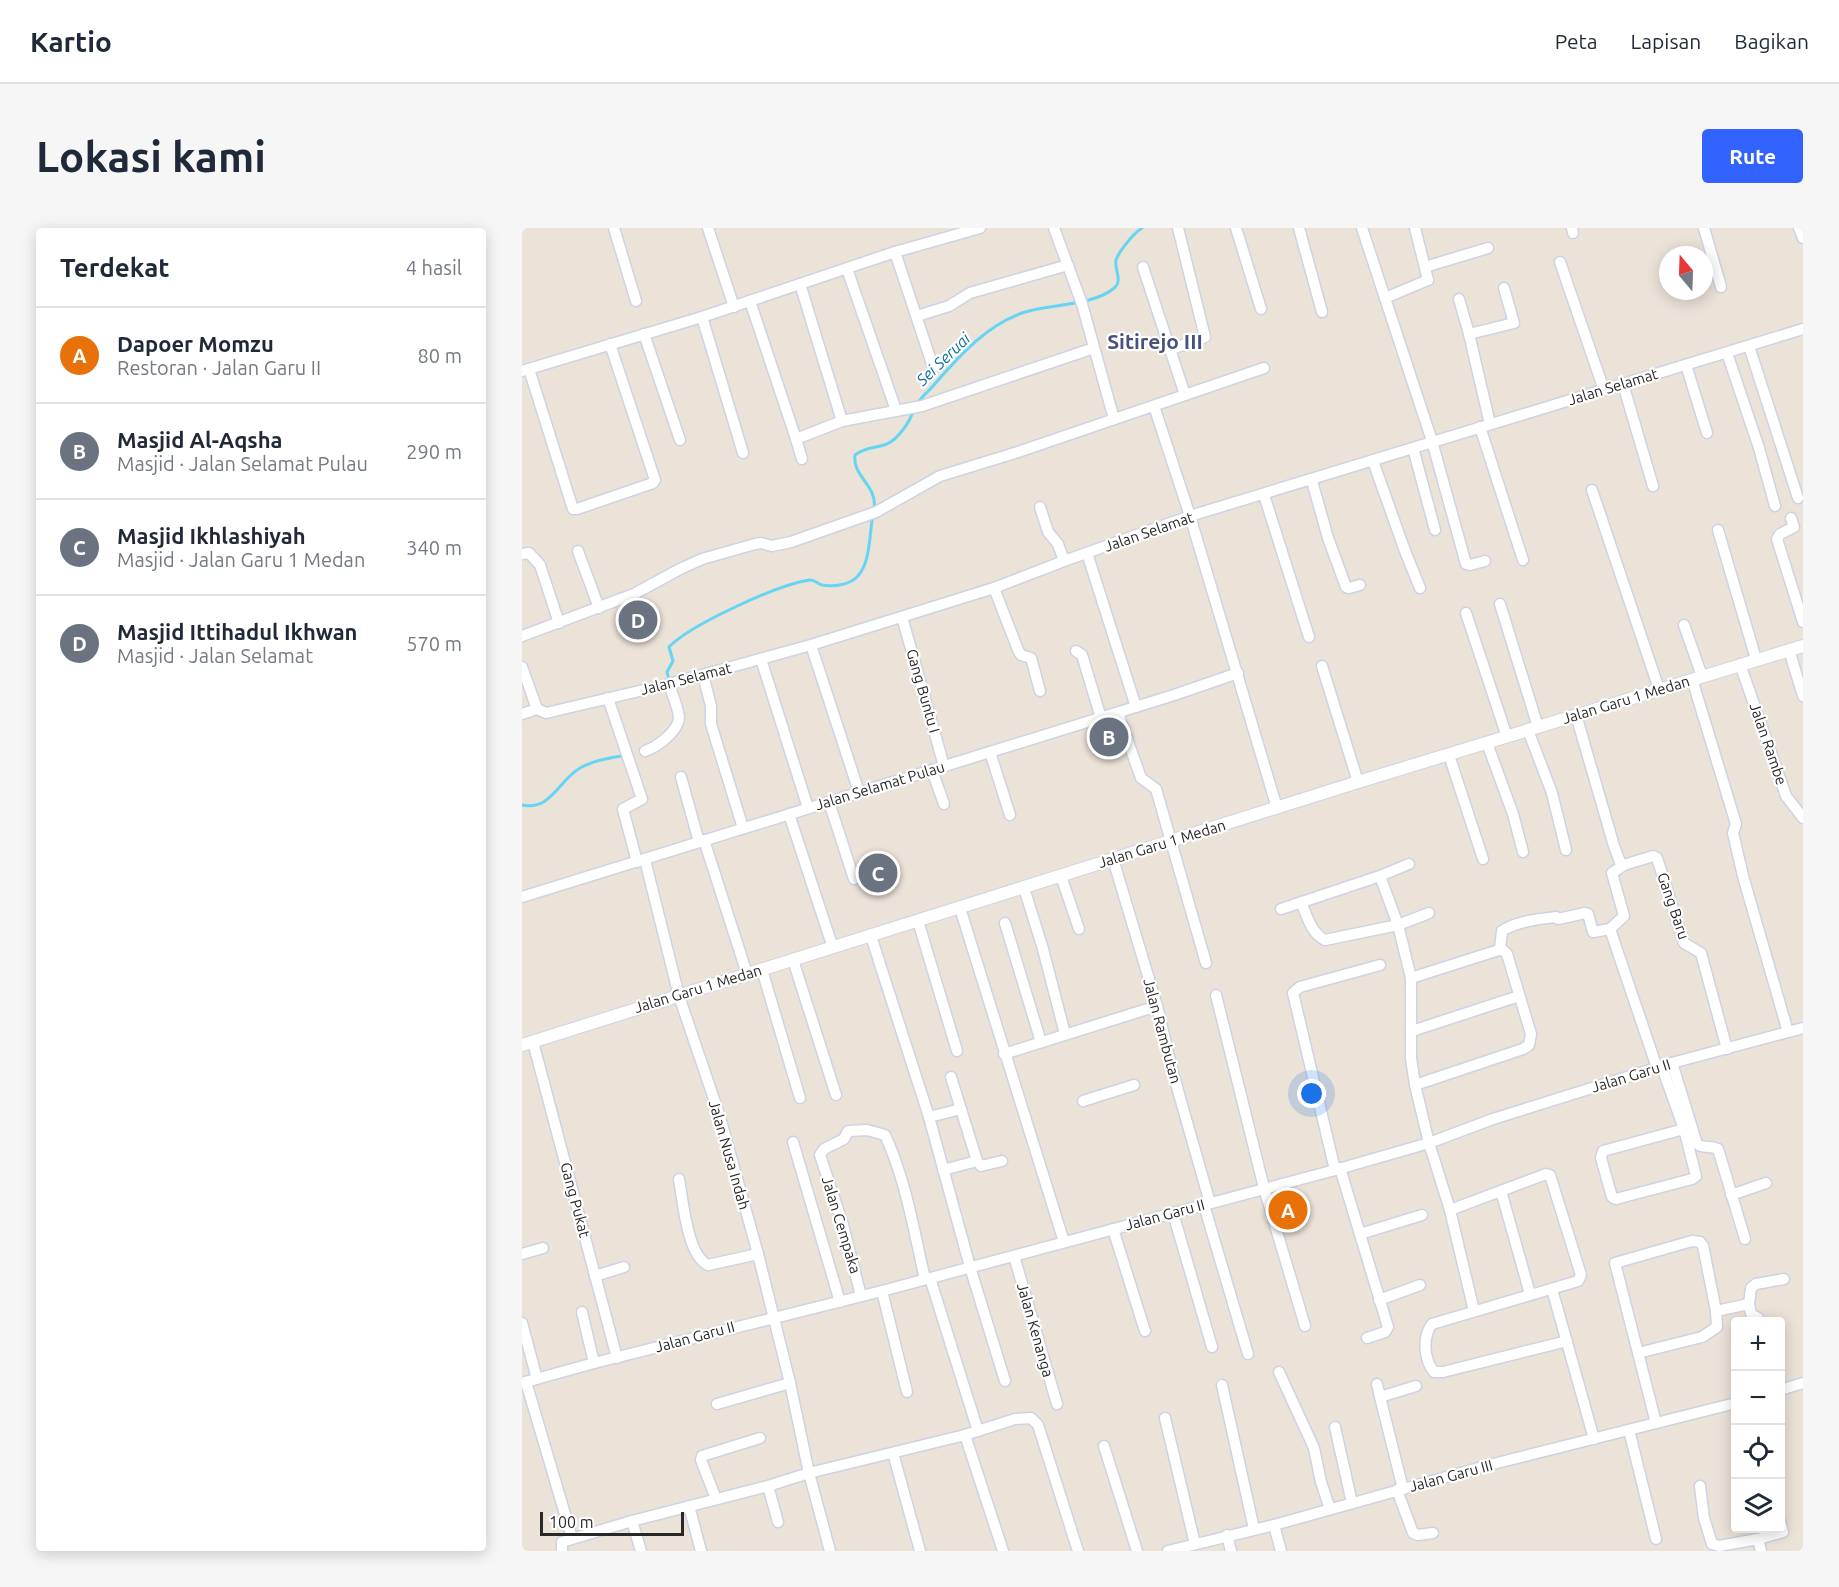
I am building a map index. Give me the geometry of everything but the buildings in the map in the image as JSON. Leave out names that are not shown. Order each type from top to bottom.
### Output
[{"type":"street","points":[[614,228],[636,301]]},
{"type":"street","points":[[708,228],[734,307]]},
{"type":"street","points":[[610,344],[656,480],[573,509],[525,370],[610,344],[734,307],[895,252],[980,228]]},
{"type":"street","points":[[1054,228],[1081,300],[1114,419]]},
{"type":"street","points":[[1169,350],[1205,337],[1178,228]]},
{"type":"street","points":[[1236,228],[1261,309]]},
{"type":"street","points":[[1299,228],[1322,312]]},
{"type":"street","points":[[1362,228],[1432,441],[1466,564],[1485,561]]},
{"type":"street","points":[[1385,298],[1426,282],[1428,278],[1415,228]]},
{"type":"street","points":[[1704,228],[1706,246]]},
{"type":"street","points":[[1799,228],[1803,238]]},
{"type":"street","points":[[1425,267],[1488,248]]},
{"type":"street","points":[[895,252],[933,367]]},
{"type":"street","points":[[1560,262],[1604,390]]},
{"type":"street","points":[[917,316],[949,306],[970,293],[1068,265]]},
{"type":"street","points":[[1143,267],[1185,395]]},
{"type":"street","points":[[847,269],[896,410]]},
{"type":"street","points":[[1713,273],[1721,287]]},
{"type":"street","points":[[800,284],[842,421]]},
{"type":"street","points":[[1469,334],[1514,323],[1504,288]]},
{"type":"street","points":[[1459,300],[1469,334],[1485,426],[1522,560]]},
{"type":"street","points":[[750,301],[802,459]]},
{"type":"street","points":[[702,317],[743,453]]},
{"type":"street","name":"Jalan Selamat","points":[[522,714],[537,709],[546,712],[669,684],[811,645],[994,588],[1190,516],[1312,481],[1432,441],[1803,329]]},
{"type":"street","points":[[644,334],[680,440]]},
{"type":"street","points":[[1749,346],[1798,498]]},
{"type":"street","points":[[796,439],[842,421],[867,418],[917,406],[1094,348]]},
{"type":"street","points":[[1727,353],[1759,448],[1775,506]]},
{"type":"street","points":[[1686,365],[1707,433]]},
{"type":"street","points":[[522,636],[634,594],[680,568],[702,559],[755,544],[772,546],[791,542],[872,514],[940,476],[1264,368]]},
{"type":"street","points":[[1623,384],[1653,486]]},
{"type":"street","points":[[1154,406],[1190,516],[1277,808]]},
{"type":"street","points":[[1413,448],[1435,530]]},
{"type":"street","points":[[1373,461],[1420,588]]},
{"type":"street","points":[[1312,481],[1328,538],[1346,587],[1360,585]]},
{"type":"street","points":[[1592,490],[1659,689]]},
{"type":"street","points":[[1264,495],[1309,637]]},
{"type":"street","points":[[1040,507],[1048,532],[1058,544],[1064,561]]},
{"type":"street","points":[[1791,518],[1794,527],[1780,534],[1777,539],[1803,622]]},
{"type":"street","points":[[1718,530],[1756,659]]},
{"type":"street","points":[[578,551],[599,608]]},
{"type":"street","points":[[522,554],[530,553],[540,566],[559,623]]},
{"type":"street","points":[[1087,554],[1136,707]]},
{"type":"street","points":[[994,588],[1018,650],[1021,655],[1031,658],[1040,691]]},
{"type":"street","points":[[1500,604],[1566,850]]},
{"type":"street","points":[[1466,613],[1507,737]]},
{"type":"street","name":"Gang Buntu I","points":[[902,617],[944,766]]},
{"type":"street","points":[[1684,625],[1736,824],[1733,833],[1743,876],[1788,1032]]},
{"type":"street","points":[[811,645],[859,792]]},
{"type":"street","name":"Jalan Garu 1 Medan","points":[[527,1043],[1358,782],[1803,646]]},
{"type":"street","points":[[1789,650],[1803,696]]},
{"type":"street","points":[[1076,651],[1082,655],[1101,718]]},
{"type":"street","points":[[761,659],[808,808]]},
{"type":"street","name":"Jalan Rambe","points":[[1740,664],[1786,796],[1803,818]]},
{"type":"street","points":[[1322,666],[1358,782]]},
{"type":"street","points":[[522,667],[537,709]]},
{"type":"street","name":"Jalan Selamat Pulau","points":[[522,897],[1118,713],[1238,673]]},
{"type":"street","points":[[703,675],[711,706],[711,724],[743,828]]},
{"type":"street","points":[[645,751],[657,745],[676,726],[679,718],[669,684]]},
{"type":"street","name":"Jalan Nusa Indah","points":[[608,698],[642,799],[623,808],[641,861],[679,996],[720,1117],[758,1254],[790,1383],[809,1473],[830,1551]]},
{"type":"street","points":[[1118,713],[1141,778],[1156,789],[1173,841],[1206,963]]},
{"type":"street","points":[[1500,949],[1502,931],[1507,927],[1540,918],[1556,917],[1558,919],[1586,913],[1593,932],[1610,929],[1624,916],[1612,874],[1624,865],[1620,862],[1614,846],[1576,715]]},
{"type":"street","points":[[1487,743],[1513,814],[1523,852]]},
{"type":"street","points":[[990,752],[1010,815]]},
{"type":"street","points":[[1449,755],[1483,859]]},
{"type":"street","points":[[932,770],[944,804]]},
{"type":"street","points":[[681,777],[747,974]]},
{"type":"street","points":[[829,802],[854,879]]},
{"type":"street","points":[[789,814],[834,948]]},
{"type":"street","name":"Gang Baru","points":[[1624,865],[1653,856],[1657,858],[1684,943],[1701,953],[1727,1049]]},
{"type":"street","name":"Jalan Rambutan","points":[[1113,860],[1157,1006],[1248,1354]]},
{"type":"street","points":[[1281,909],[1409,864]]},
{"type":"street","points":[[1061,876],[1079,929]]},
{"type":"street","points":[[1380,876],[1398,925],[1411,978],[1412,1058],[1415,1085],[1429,1143],[1450,1210],[1474,1311]]},
{"type":"street","points":[[1024,888],[1043,949],[1065,1034]]},
{"type":"street","points":[[1301,902],[1318,936],[1325,940],[1398,925],[1429,913]]},
{"type":"street","points":[[960,908],[1064,1242]]},
{"type":"street","points":[[918,921],[957,1051]]},
{"type":"street","points":[[1005,923],[1041,1042]]},
{"type":"street","points":[[1610,929],[1697,1144],[1718,1149],[1745,1239]]},
{"type":"street","points":[[871,936],[929,1117],[970,1266],[1005,1381]]},
{"type":"street","points":[[1411,978],[1500,949],[1505,950],[1531,1034],[1529,1045],[1523,1049],[1415,1085]]},
{"type":"street","points":[[793,960],[836,1095]]},
{"type":"street","points":[[1367,1338],[1388,1329],[1360,1233],[1338,1169],[1293,993],[1300,987],[1380,965]]},
{"type":"street","points":[[762,969],[800,1098]]},
{"type":"street","points":[[1216,995],[1264,1188],[1305,1326]]},
{"type":"street","points":[[1412,1031],[1519,996]]},
{"type":"street","points":[[1004,1054],[1157,1006]]},
{"type":"street","name":"Jalan Garu II","points":[[524,1382],[928,1279],[1338,1169],[1429,1143],[1493,1119],[1664,1066],[1803,1028]]},
{"type":"street","name":"Gang Pukat","points":[[527,1043],[617,1358]]},
{"type":"street","points":[[1664,1066],[1684,1128],[1697,1174],[1695,1178],[1616,1199],[1612,1197],[1601,1158],[1603,1151],[1684,1128]]},
{"type":"street","points":[[951,1077],[977,1161],[981,1166],[1002,1161]]},
{"type":"street","points":[[1083,1101],[1134,1085]]},
{"type":"street","points":[[929,1117],[961,1109]]},
{"type":"street","name":"Jalan Cempaka","points":[[861,1296],[843,1225],[820,1155],[824,1149],[844,1139],[848,1131],[867,1130],[885,1135],[894,1158],[928,1279]]},
{"type":"street","points":[[793,1142],[840,1302]]},
{"type":"street","points":[[943,1170],[977,1161]]},
{"type":"street","points":[[1450,1210],[1546,1174],[1551,1176],[1581,1275],[1578,1281],[1432,1324],[1428,1330],[1427,1360],[1434,1372],[1443,1372],[1567,1341]]},
{"type":"street","points":[[679,1179],[694,1250],[701,1261],[708,1264],[758,1254]]},
{"type":"street","points":[[1731,1195],[1766,1183]]},
{"type":"street","points":[[1501,1191],[1530,1294]]},
{"type":"street","points":[[1173,1213],[1212,1347]]},
{"type":"street","points":[[1360,1233],[1422,1215]]},
{"type":"street","points":[[1113,1229],[1145,1330]]},
{"type":"street","points":[[1638,1353],[1702,1337],[1717,1327],[1716,1311],[1703,1246],[1700,1242],[1692,1241],[1617,1262],[1614,1266],[1656,1423]]},
{"type":"street","points":[[522,1254],[543,1248]]},
{"type":"street","name":"Jalan Kenanga","points":[[1014,1256],[1057,1404]]},
{"type":"street","points":[[595,1276],[624,1267]]},
{"type":"street","points":[[928,1279],[978,1431]]},
{"type":"street","points":[[1756,1317],[1751,1314],[1750,1288],[1756,1284],[1784,1279]]},
{"type":"street","points":[[1379,1300],[1420,1285]]},
{"type":"street","points":[[1552,1289],[1594,1439]]},
{"type":"street","points":[[882,1291],[907,1392]]},
{"type":"street","points":[[1716,1311],[1749,1304]]},
{"type":"street","points":[[582,1312],[594,1363]]},
{"type":"street","points":[[522,1323],[537,1379]]},
{"type":"street","points":[[1279,1372],[1314,1448],[1321,1482],[1330,1509]]},
{"type":"street","points":[[524,1382],[572,1538]]},
{"type":"street","points":[[717,1404],[790,1383]]},
{"type":"street","points":[[1785,1388],[1803,1383]]},
{"type":"street","points":[[1377,1384],[1400,1490],[1413,1533],[1418,1535],[1433,1533]]},
{"type":"street","points":[[1222,1385],[1254,1529]]},
{"type":"street","points":[[1380,1397],[1416,1386]]},
{"type":"street","name":"Jalan Garu III","points":[[1168,1551],[1731,1404]]},
{"type":"street","points":[[562,1551],[560,1543],[572,1538],[809,1473],[965,1436],[1027,1417],[1036,1422],[1078,1551]]},
{"type":"street","points":[[1165,1418],[1195,1544]]},
{"type":"street","points":[[1335,1427],[1352,1503]]},
{"type":"street","points":[[1629,1430],[1656,1539]]},
{"type":"street","points":[[965,1436],[1003,1551]]},
{"type":"street","points":[[716,1499],[701,1460],[702,1456],[760,1438]]},
{"type":"street","points":[[1104,1446],[1137,1551]]},
{"type":"street","points":[[893,1453],[920,1551]]},
{"type":"street","points":[[768,1486],[778,1522]]},
{"type":"street","points":[[1700,1486],[1704,1518],[1712,1544],[1719,1546],[1779,1533]]},
{"type":"street","points":[[688,1506],[701,1551]]},
{"type":"street","points":[[632,1521],[641,1551]]},
{"type":"street","points":[[1274,1524],[1281,1551]]},
{"type":"street","points":[[1227,1535],[1230,1551]]},
{"type":"street","points":[[1758,1539],[1761,1551]]},
{"type":"waterway","name":"Sei Seruai","points":[[918,403],[976,341],[1001,323],[1029,311],[1095,298],[1113,289],[1118,283],[1116,260],[1127,242],[1142,228]]},
{"type":"waterway","name":"Sei Seruai","points":[[874,509],[872,494],[857,469],[855,455],[863,450],[891,442],[903,430],[913,411]]},
{"type":"waterway","name":"Sei Seruai","points":[[669,680],[667,672],[673,661],[669,647],[715,617],[757,597],[796,583],[810,580],[822,585],[836,585],[854,580],[865,564],[873,515]]},
{"type":"waterway","name":"Sei Seruai","points":[[522,805],[532,806],[548,799],[580,768],[600,760],[622,756]]},
{"type":"place","name":"Masjid Ittihadul Ikhwan","points":[[638,620]]},
{"type":"place","name":"Masjid Al-Aqsha","points":[[1109,737]]},
{"type":"place","name":"Masjid Ikhlashiyah","points":[[878,873]]},
{"type":"place","name":"Dapoer Momzu","points":[[1288,1210]]},
{"type":"district","name":"Sitirejo III","points":[[1155,342]]}]
